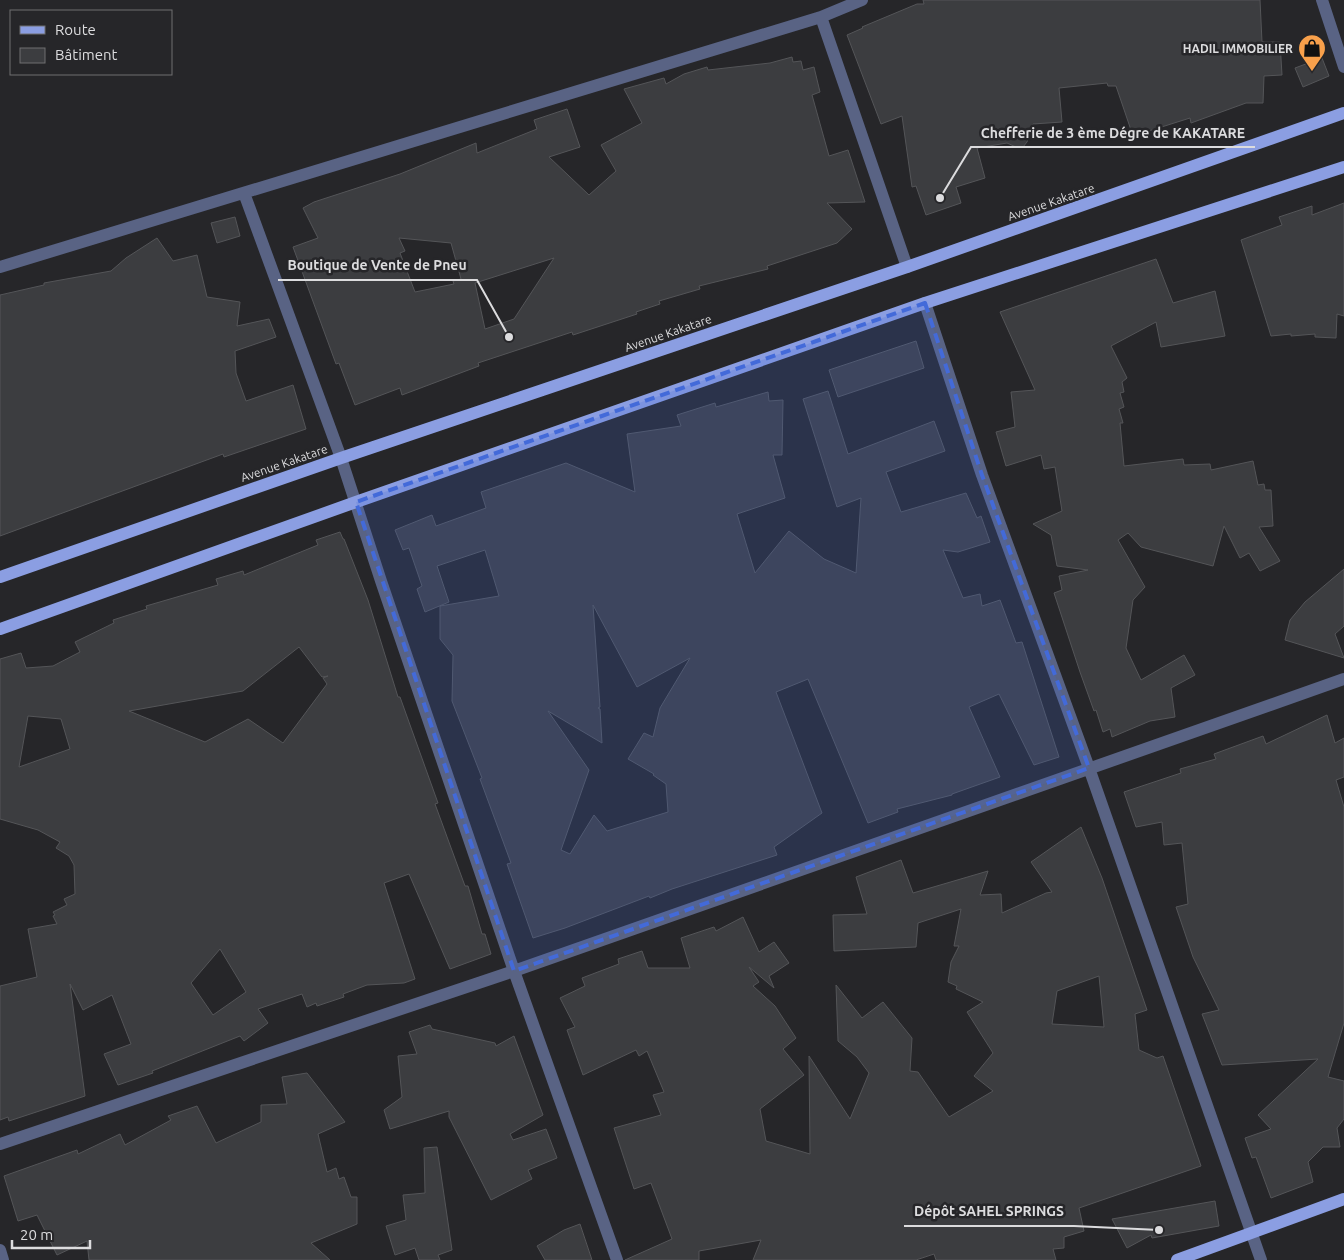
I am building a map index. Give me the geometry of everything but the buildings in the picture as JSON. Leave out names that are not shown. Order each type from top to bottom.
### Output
[{"type":"main road","name":"Avenue Kakatare","points":[[0,577],[341,458],[907,267],[1344,113]]},
{"type":"main road","points":[[0,629],[925,303],[1344,166]]},
{"type":"main road","points":[[1177,1260],[1344,1200]]},
{"type":"street","points":[[0,267],[821,17],[862,0]]},
{"type":"street","points":[[1322,0],[1344,66]]},
{"type":"street","points":[[821,17],[907,267]]},
{"type":"street","points":[[244,193],[341,458],[381,582],[514,971],[617,1260]]},
{"type":"street","points":[[925,303],[982,475],[1089,768],[1261,1260]]},
{"type":"street","points":[[0,1144],[514,971],[1344,678]]},
{"type":"street","points":[[0,1250],[4,1260]]},
{"type":"highlighted area","points":[[925,303],[982,475],[1089,768],[514,971],[356,502]]},
{"type":"place","name":"HADIL IMMOBILIER","points":[[1312,72]]},
{"type":"place","name":"Chefferie de 3 ème Dégre de KAKATARE","points":[[940,198]]},
{"type":"place","name":"Boutique de Vente de Pneu","points":[[509,337]]},
{"type":"place","name":"Dépôt SAHEL SPRINGS","points":[[1159,1230]]}]
